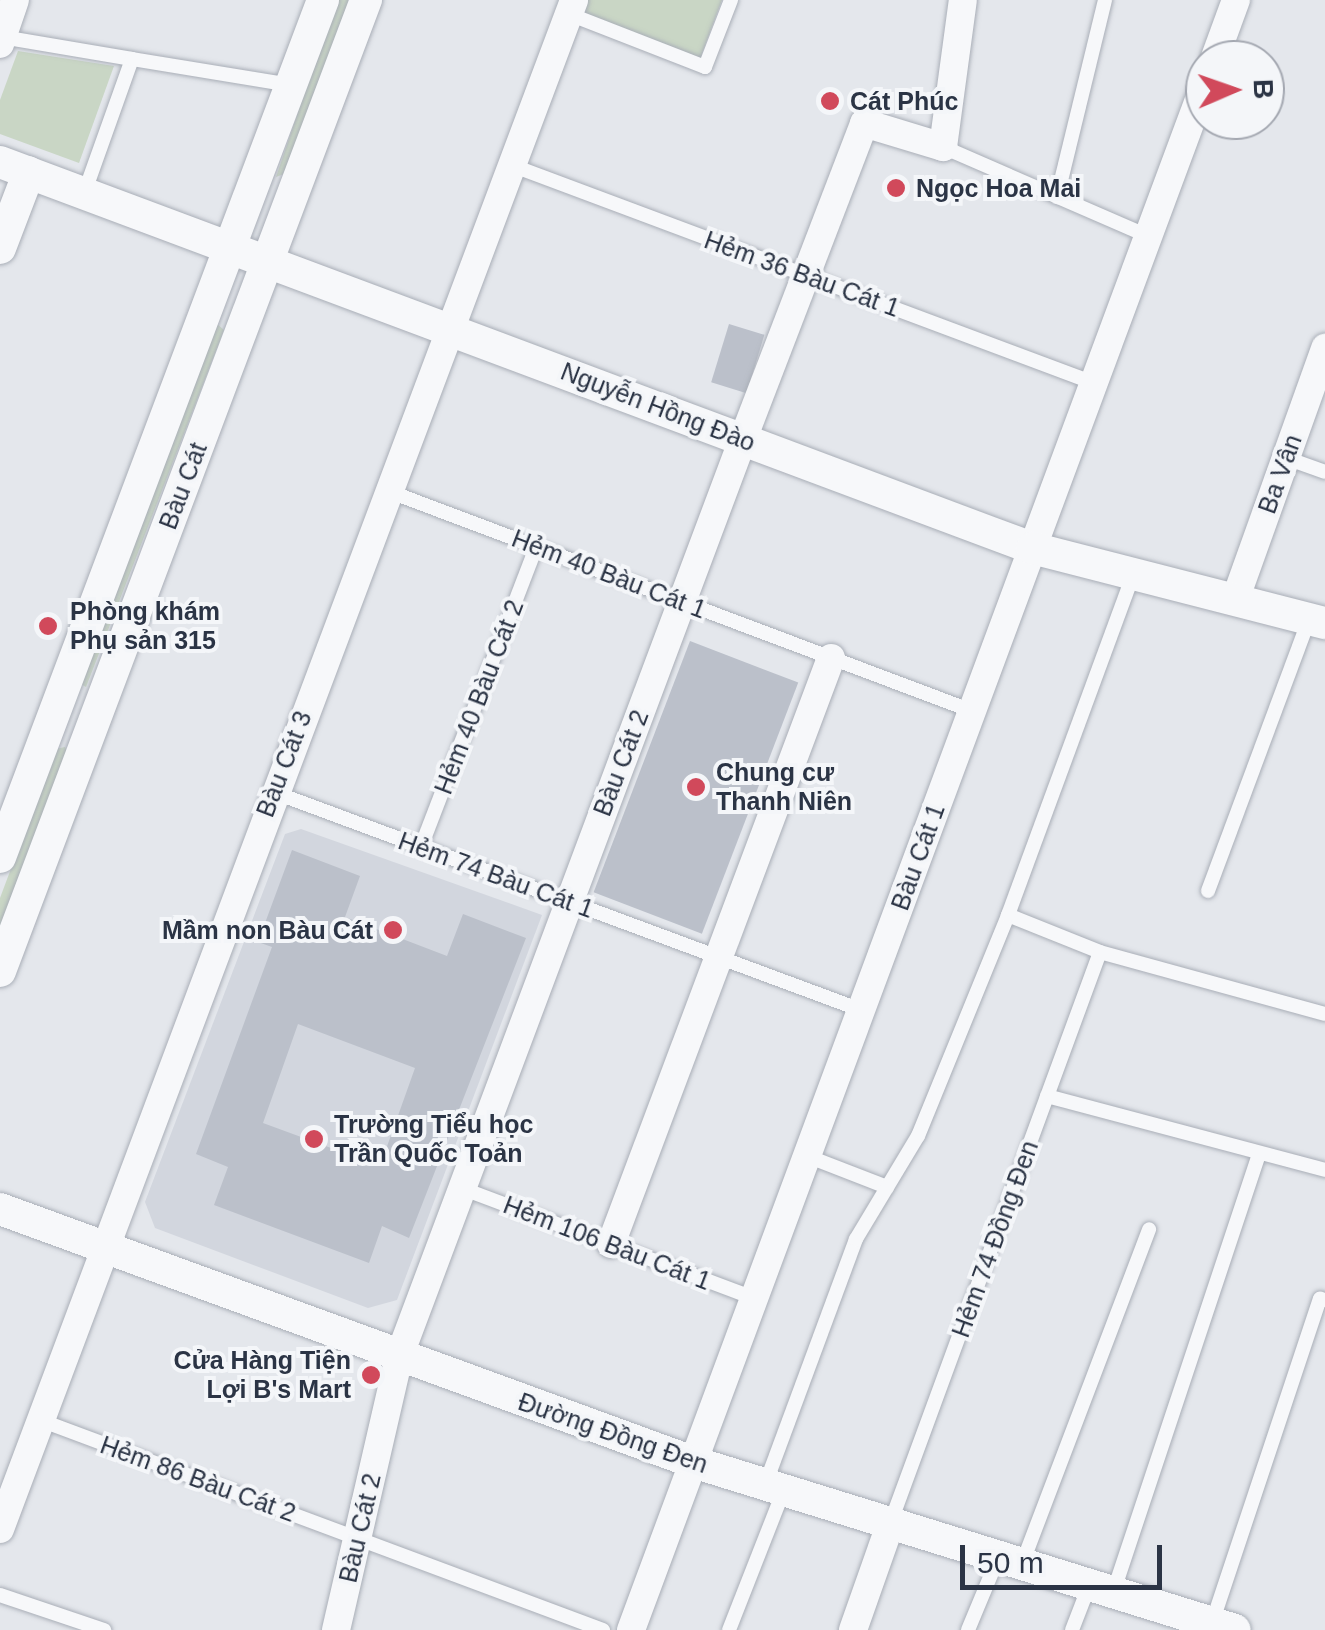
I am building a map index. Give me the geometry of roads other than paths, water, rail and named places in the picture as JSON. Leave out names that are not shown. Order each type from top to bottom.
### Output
[{"type":"street","points":[[1,40],[15,0]]},
{"type":"street","name":"Bàu Cát","points":[[0,857],[322,0]]},
{"type":"street","name":"Bàu Cát","points":[[0,971],[366,0]]},
{"type":"street","points":[[942,147],[963,0]]},
{"type":"street","points":[[1221,40],[1236,0]]},
{"type":"street","name":"Bàu Cát 3","points":[[0,1529],[102,1246],[572,7]]},
{"type":"street","name":"Bàu Cát 2","points":[[336,1630],[398,1358],[864,124],[942,147]]},
{"type":"street","name":"Bàu Cát 1","points":[[631,1630],[1185,137]]},
{"type":"street","points":[[0,248],[14,167]]},
{"type":"street","name":"Nguyễn Hồng Đào","points":[[14,167],[231,244],[1032,548],[1317,621]]},
{"type":"street","name":"Ba Vân","points":[[1234,600],[1325,348]]},
{"type":"street","points":[[611,1244],[832,658]]},
{"type":"street","points":[[55,712],[92,726]]},
{"type":"street","name":"Đường Đồng Đen","points":[[0,1209],[398,1358],[693,1462],[1224,1626]]},
{"type":"street","points":[[853,1630],[890,1524]]},
{"type":"lane","points":[[572,7],[705,67],[732,0]]},
{"type":"lane","points":[[1058,196],[1105,0]]},
{"type":"lane","points":[[1,40],[291,85]]},
{"type":"lane","points":[[85,192],[132,59]]},
{"type":"lane","points":[[942,147],[1148,236]]},
{"type":"lane","name":"Hẻm 36 Bàu Cát 1","points":[[511,166],[1094,383]]},
{"type":"lane","points":[[1286,458],[1325,472]]},
{"type":"lane","name":"Hẻm 40 Bàu Cát 1","points":[[386,491],[972,711]]},
{"type":"lane","name":"Hẻm 40 Bàu Cát 2","points":[[421,847],[536,547]]},
{"type":"lane","points":[[729,1630],[856,1239],[918,1136],[1008,915],[1134,574]]},
{"type":"lane","points":[[1208,891],[1317,621]]},
{"type":"lane","name":"Hẻm 74 Bàu Cát 1","points":[[273,792],[861,1010]]},
{"type":"lane","points":[[1008,915],[1100,952],[1325,1014]]},
{"type":"lane","name":"Hẻm 74 Đồng Đen","points":[[890,1524],[1100,952]]},
{"type":"lane","points":[[1048,1096],[1325,1170]]},
{"type":"lane","points":[[1072,1630],[1101,1589],[1259,1155]]},
{"type":"lane","points":[[807,1156],[887,1187]]},
{"type":"lane","name":"Hẻm 106 Bàu Cát 1","points":[[461,1188],[754,1298]]},
{"type":"lane","points":[[968,1630],[1010,1561],[1149,1229]]},
{"type":"lane","points":[[1224,1626],[1320,1299],[1325,1300]]},
{"type":"lane","name":"Hẻm 86 Bàu Cát 2","points":[[40,1420],[603,1630]]},
{"type":"lane","points":[[0,1595],[104,1630]]},
{"type":"place","name":"Cát Phúc","points":[[830,101]]},
{"type":"place","name":"Ngọc Hoa Mai","points":[[896,188]]},
{"type":"place","name":"Phòng khám Phụ sản 315","points":[[48,626]]},
{"type":"place","name":"Chung cư Thanh Niên","points":[[696,787]]},
{"type":"place","name":"Mầm non Bàu Cát","points":[[393,930]]},
{"type":"place","name":"Trường Tiểu học Trần Quốc Toản","points":[[314,1139]]},
{"type":"place","name":"Cửa Hàng Tiện Lợi B's Mart","points":[[371,1375]]}]
